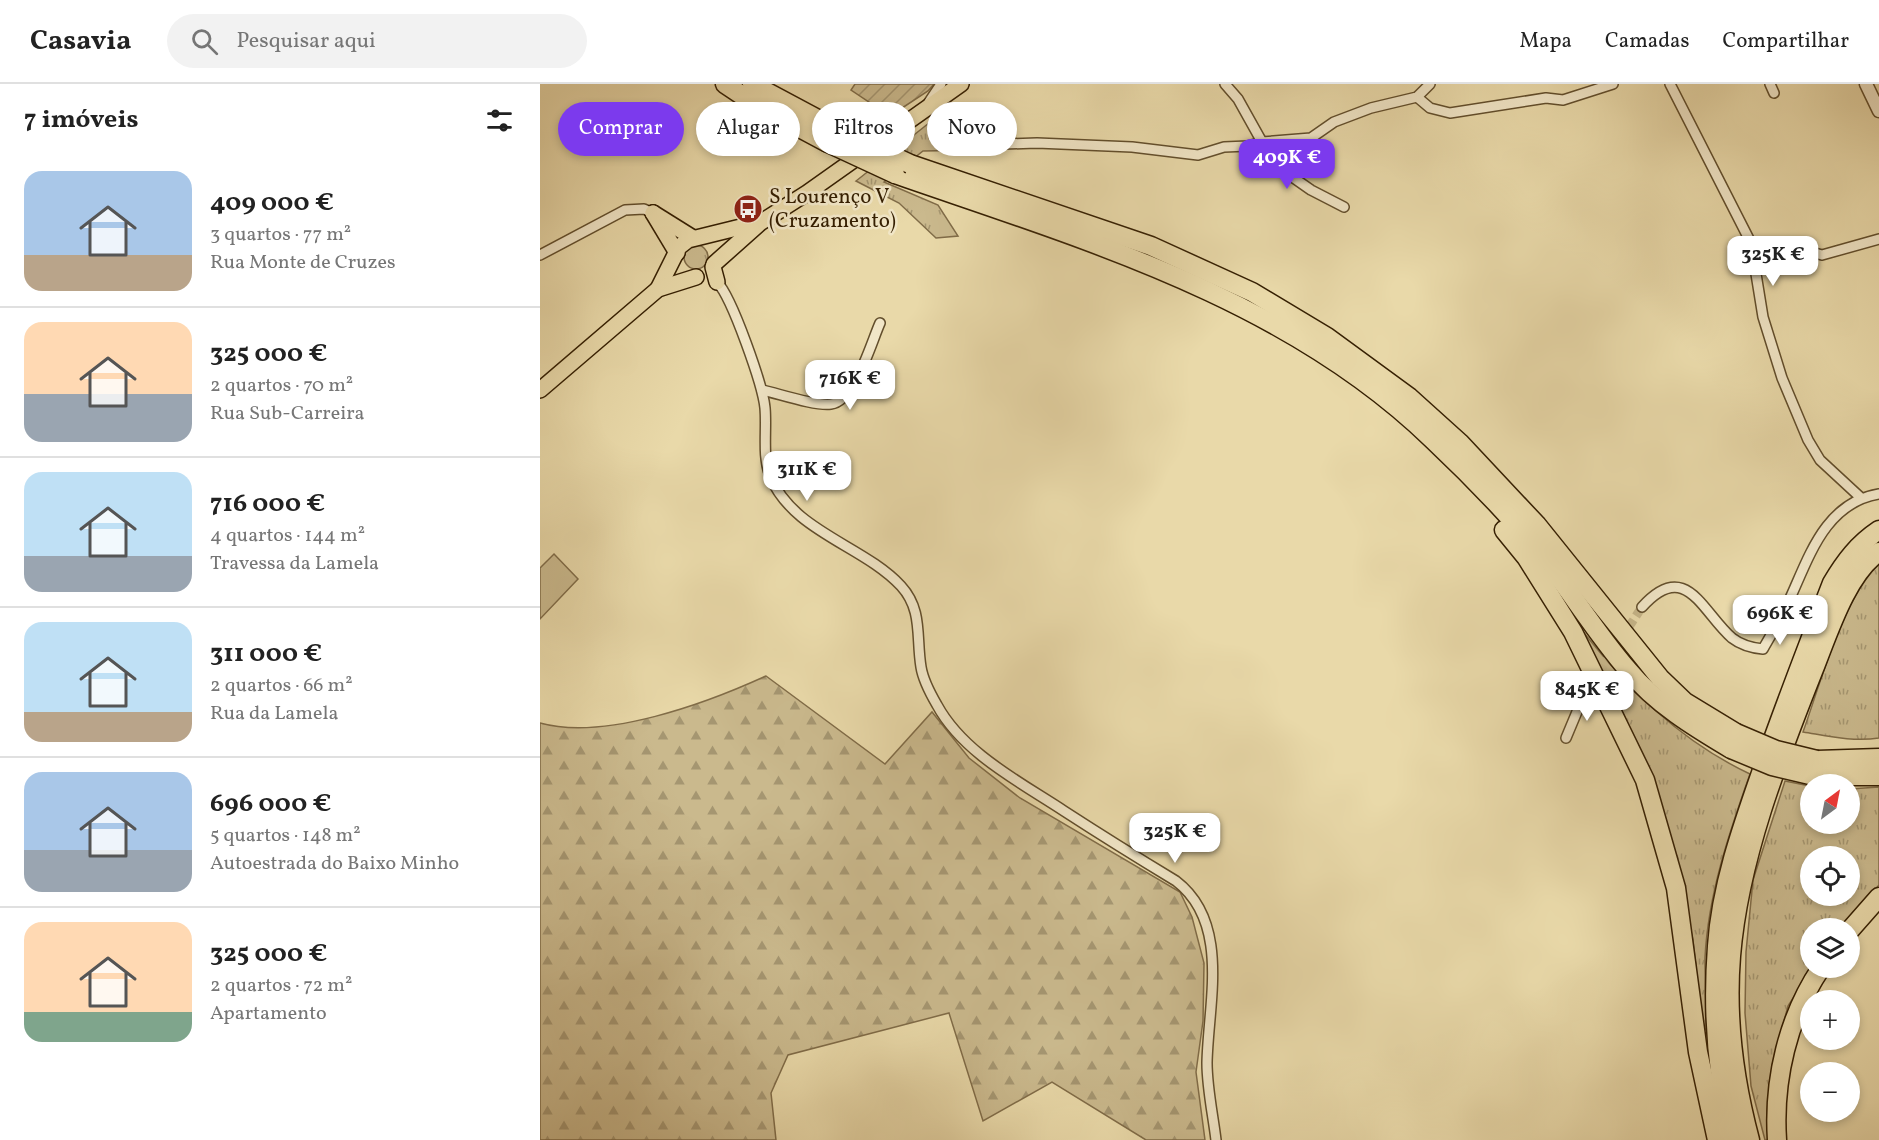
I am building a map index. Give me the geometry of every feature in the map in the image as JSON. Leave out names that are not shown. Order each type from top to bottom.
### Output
[{"type":"highway","points":[[724,84],[755,104],[812,127]]},
{"type":"highway","points":[[752,84],[812,123]]},
{"type":"highway","points":[[875,156],[903,169],[1144,263],[1233,304],[1317,350],[1390,401],[1431,438],[1534,546],[1629,672],[1674,713],[1733,741]]},
{"type":"highway","points":[[903,169],[1151,246],[1252,292],[1327,337],[1409,398],[1460,443],[1537,525],[1660,678],[1685,702],[1733,741],[1772,766],[1815,768],[1879,776]]},
{"type":"highway","points":[[1431,438],[1443,462],[1526,556],[1573,632],[1645,780],[1676,888],[1698,1052],[1717,1140]]},
{"type":"highway","points":[[1733,1140],[1722,1097],[1717,1048],[1715,987],[1717,945],[1735,848],[1780,719],[1832,583],[1844,563],[1862,541],[1879,530]]},
{"type":"highway","points":[[1750,1140],[1738,1090],[1730,1015],[1731,957],[1742,889],[1757,828],[1792,723],[1828,634],[1857,574],[1879,552]]},
{"type":"highway","points":[[1815,768],[1879,758]]},
{"type":"highway","points":[[1860,919],[1879,897]]},
{"type":"highway","points":[[1777,1140],[1776,1101],[1785,1050],[1801,1006],[1816,978]]},
{"type":"main road","points":[[658,290],[710,273],[760,223],[807,193],[960,84]]},
{"type":"main road","points":[[654,213],[713,247],[710,273]]},
{"type":"main road","points":[[654,213],[677,254],[681,269],[710,273]]},
{"type":"main road","points":[[540,390],[658,290],[683,243],[760,223]]},
{"type":"street","points":[[924,110],[942,84]]},
{"type":"street","points":[[1225,84],[1238,99],[1262,142]]},
{"type":"street","points":[[1017,144],[1132,147],[1198,155],[1224,147],[1311,138],[1334,122],[1371,108],[1417,97],[1430,84]]},
{"type":"street","points":[[1417,97],[1430,108],[1450,113],[1546,98],[1563,100],[1613,84]]},
{"type":"street","points":[[1670,84],[1751,243],[1766,327],[1782,378],[1808,440],[1820,460],[1860,497]]},
{"type":"street","points":[[1866,84],[1879,111]]},
{"type":"street","points":[[1248,146],[1311,190],[1344,207]]},
{"type":"street","points":[[540,255],[625,210],[644,209],[654,213]]},
{"type":"street","points":[[1756,267],[1815,253],[1822,255],[1879,239]]},
{"type":"street","points":[[710,273],[736,319],[762,390],[766,456],[770,474],[778,490],[794,510],[824,533],[889,575],[909,596],[918,616],[921,668],[932,696],[946,721],[974,748],[1028,787],[1176,881],[1192,897],[1205,927],[1214,962],[1207,1064],[1216,1140]]},
{"type":"street","points":[[762,390],[825,404],[838,402],[852,388],[880,323]]},
{"type":"street","points":[[1642,607],[1653,595],[1670,587],[1683,588],[1694,594],[1733,638],[1751,648],[1763,649],[1825,529],[1842,510],[1860,497],[1879,494]]},
{"type":"street","points":[[1566,738],[1584,695]]},
{"type":"green space","points":[[855,84],[934,84],[911,102],[869,102],[851,90]]},
{"type":"green space","points":[[927,125],[927,151],[923,151],[884,182],[938,205],[958,236],[936,238],[899,203],[856,181],[887,156],[915,156],[915,134]]},
{"type":"green space","points":[[696,245],[701,246],[707,252],[707,262],[701,268],[696,269],[691,268],[685,262],[684,257],[685,252],[691,246]]},
{"type":"green space","points":[[554,554],[578,579],[540,619],[540,568]]},
{"type":"green space","points":[[1879,564],[1879,738],[1850,739],[1803,732],[1843,620],[1854,598]]},
{"type":"green space","points":[[1581,629],[1618,673],[1657,712],[1701,746],[1750,774],[1727,842],[1710,911],[1705,958],[1706,1028],[1703,1034],[1693,940],[1681,887],[1636,744]]},
{"type":"green space","points":[[766,676],[885,764],[932,712],[969,758],[1020,798],[1180,892],[1192,917],[1204,963],[1203,1021],[1196,1072],[1205,1140],[1146,1140],[1052,1082],[983,1121],[949,1013],[788,1055],[771,1093],[776,1140],[540,1140],[540,723],[566,727],[594,727],[625,723],[686,707]]},
{"type":"green space","points":[[1785,781],[1800,784],[1800,834],[1860,834],[1860,788],[1879,787],[1879,885],[1860,906],[1860,846],[1800,846],[1800,906],[1860,906],[1849,918],[1800,918],[1800,978],[1806,978],[1788,1006],[1772,1066],[1767,1111],[1769,1140],[1765,1140],[1751,1086],[1745,1013],[1746,952],[1753,880]]},
{"type":"tunnel","points":[[1584,695],[1642,607]]},
{"type":"place","name":"S Lourenço V (Cruzamento)","points":[[748,209]]}]
